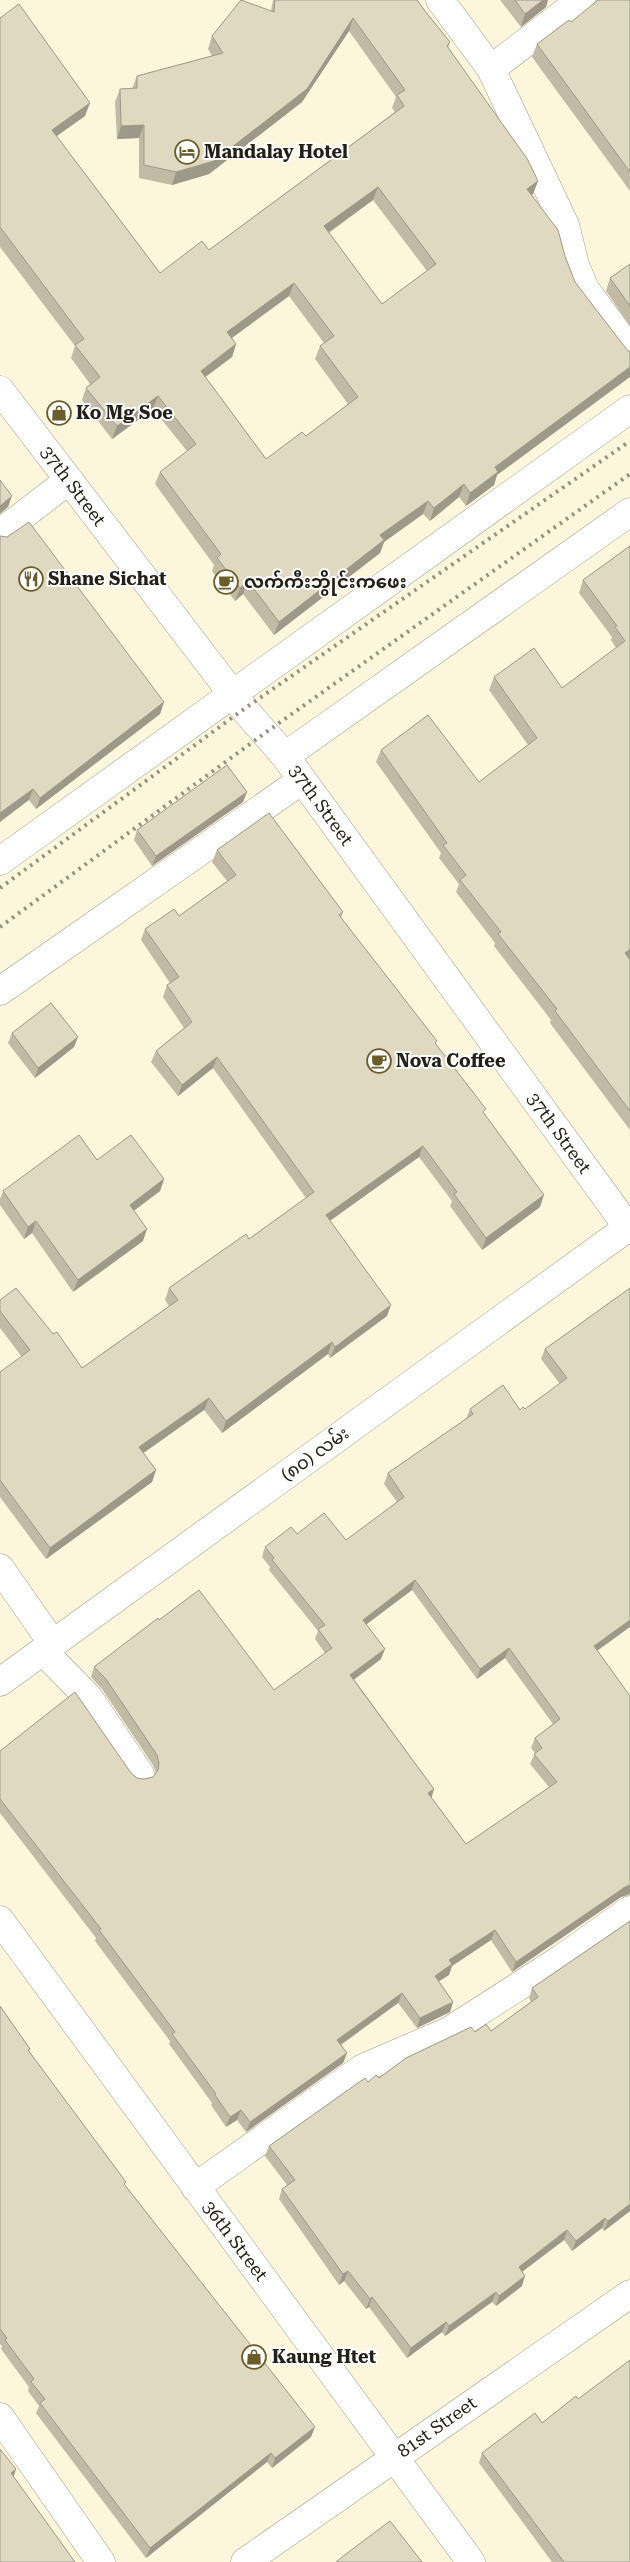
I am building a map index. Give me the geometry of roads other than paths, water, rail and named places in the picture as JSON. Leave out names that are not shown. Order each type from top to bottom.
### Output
[{"type":"street","points":[[440,0],[491,69],[565,225],[575,265],[585,289],[630,350]]},
{"type":"street","points":[[491,69],[581,0]]},
{"type":"street","name":"37th Street","points":[[0,390],[233,694],[286,756],[629,1228]]},
{"type":"street","points":[[0,861],[630,410]]},
{"type":"street","points":[[0,533],[69,480]]},
{"type":"street","points":[[286,756],[630,512]]},
{"type":"street","points":[[0,991],[302,780]]},
{"type":"street","name":"(၈၀) လမ်း","points":[[0,1682],[629,1228]]},
{"type":"street","points":[[0,1568],[48,1647],[89,1698],[140,1774]]},
{"type":"street","points":[[195,2187],[363,2068],[449,2031],[561,1959],[630,1910]]},
{"type":"street","name":"36th Street","points":[[0,1920],[471,2562]]},
{"type":"street","name":"81st Street","points":[[245,2562],[630,2294]]},
{"type":"street","points":[[0,2417],[100,2562]]},
{"type":"railway","points":[[0,888],[244,709],[630,441]]},
{"type":"railway","points":[[0,927],[265,733],[630,474]]},
{"type":"place","name":"Mandalay Hotel","points":[[187,152]]},
{"type":"place","name":"Ko Mg Soe","points":[[59,413]]},
{"type":"place","name":"Shane Sichat","points":[[31,579]]},
{"type":"place","name":"လက်ကီးဘွိုင်းကဖေး","points":[[226,582]]},
{"type":"place","name":"Nova Coffee","points":[[379,1061]]},
{"type":"place","name":"Kaung Htet","points":[[254,2357]]}]
